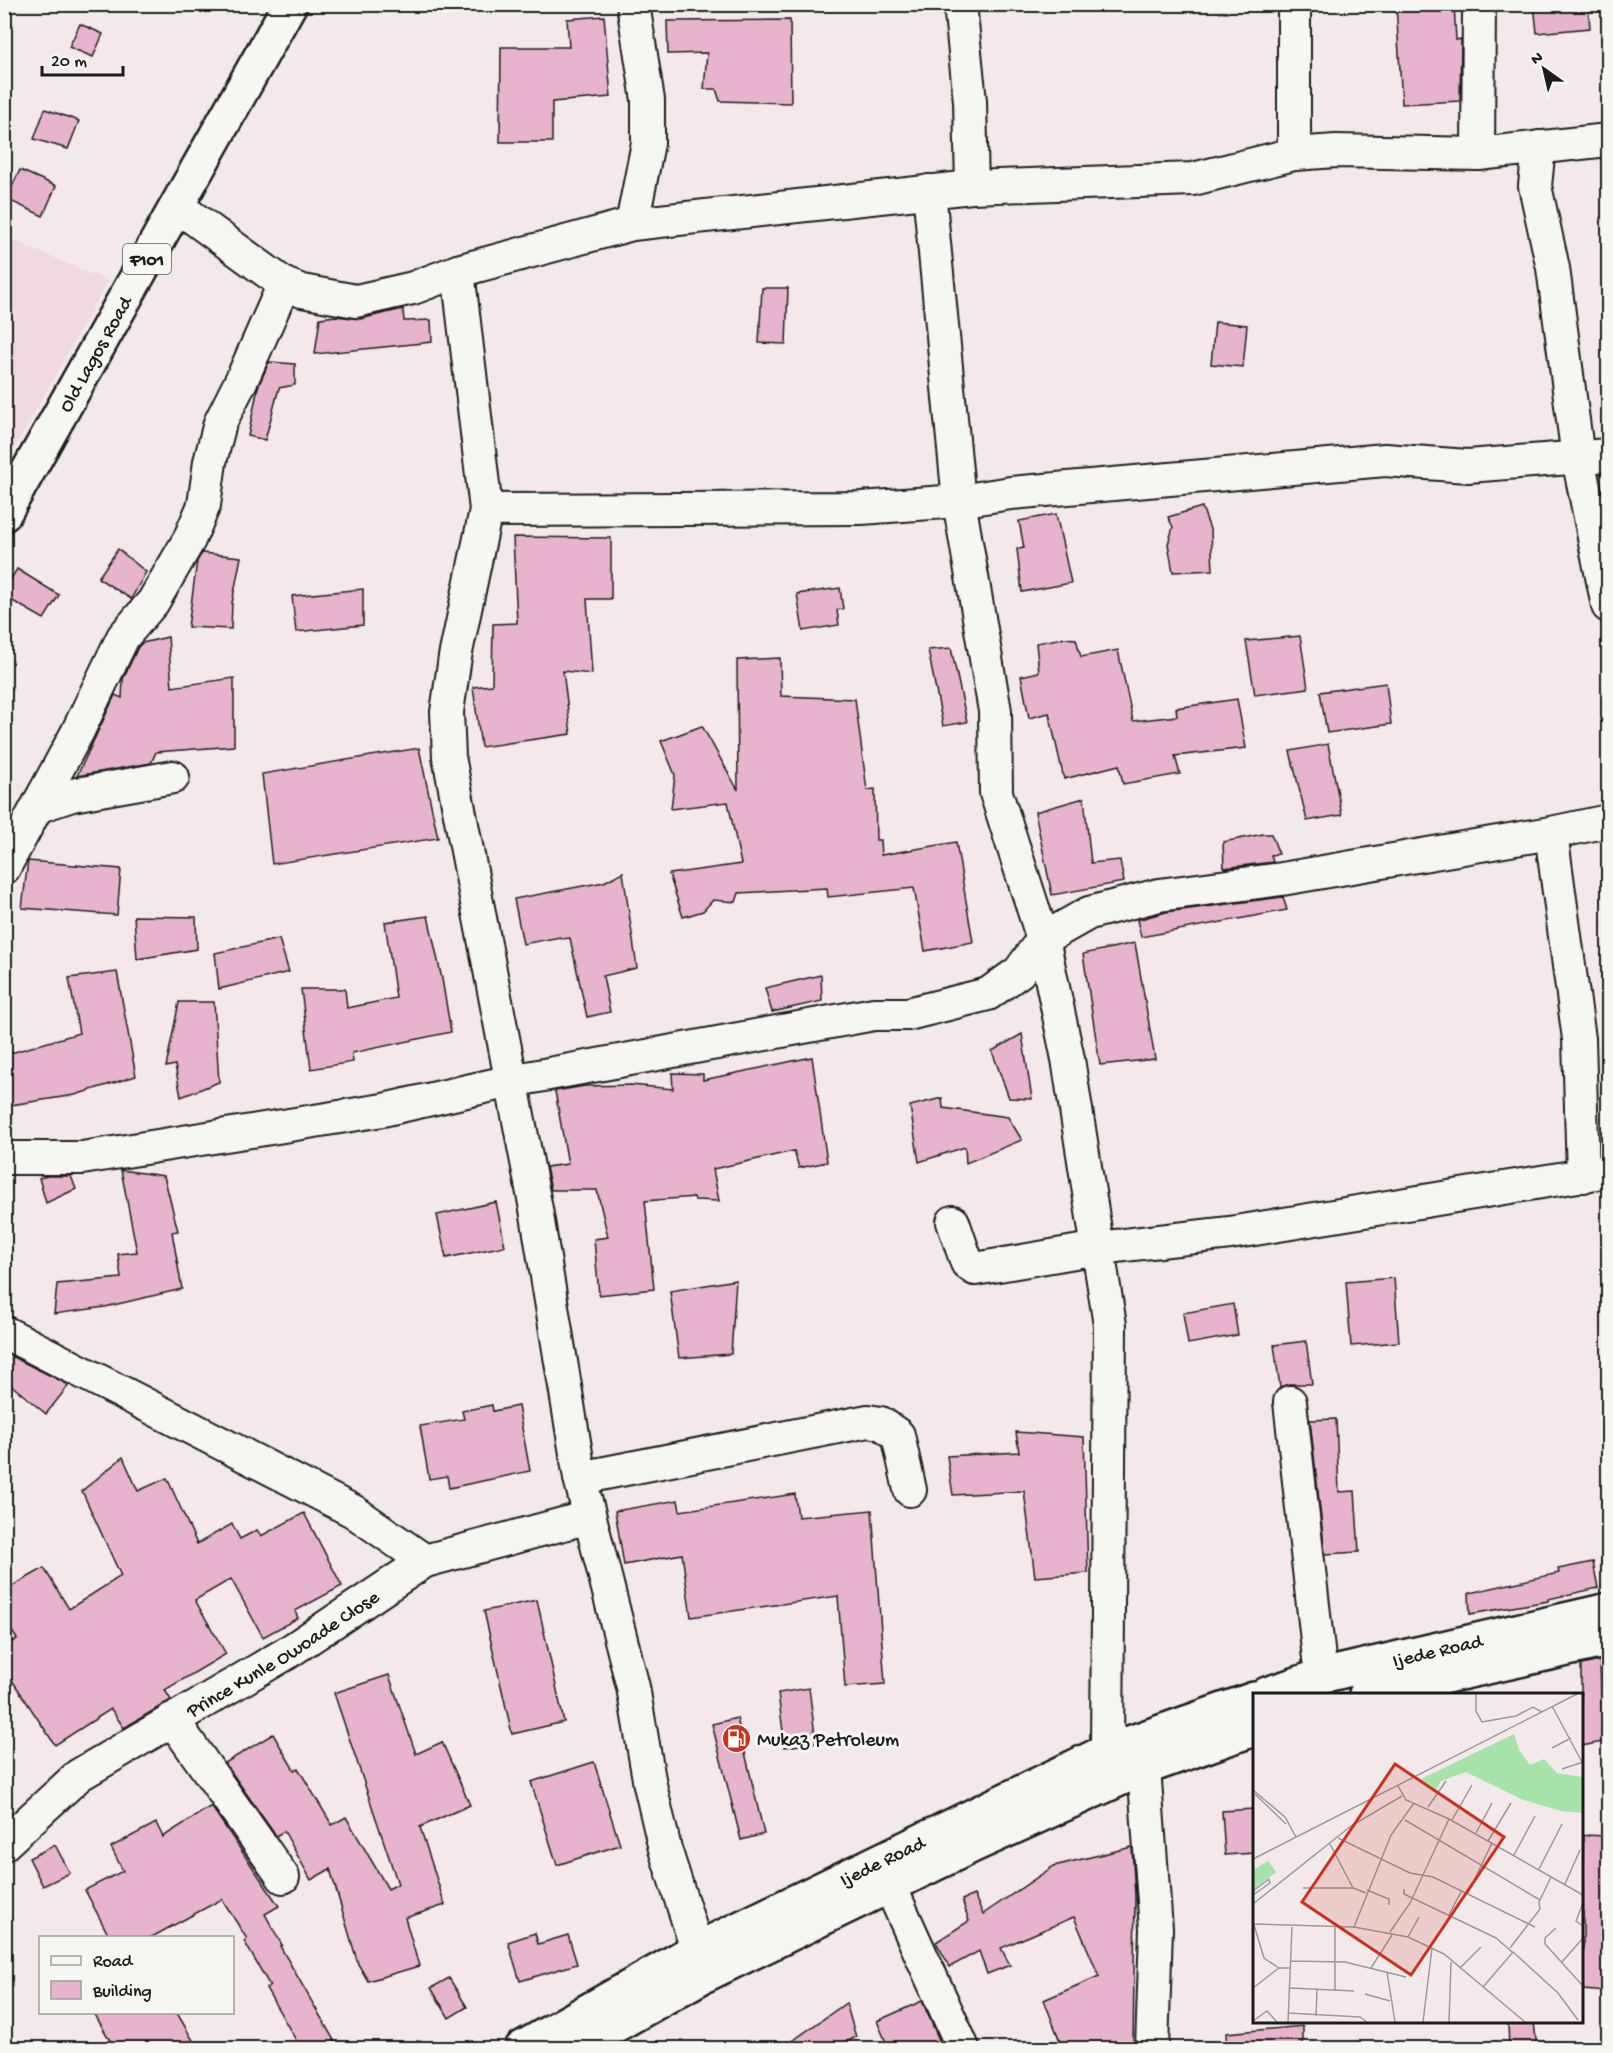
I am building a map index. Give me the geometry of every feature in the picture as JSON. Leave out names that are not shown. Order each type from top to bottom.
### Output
[{"type":"main road","name":"Old Lagos Road","points":[[4,514],[290,4]]},
{"type":"main road","name":"Ijede Road","points":[[1274,1693],[1321,1676],[1608,1610]]},
{"type":"main road","name":"Ijede Road","points":[[1375,1693],[1608,1640]]},
{"type":"main road","name":"Ijede Road","points":[[522,2049],[697,1949],[1107,1751],[1253,1699]]},
{"type":"main road","name":"Ijede Road","points":[[575,2049],[701,1977],[890,1886],[1144,1768],[1253,1729]]},
{"type":"street","points":[[632,224],[648,143],[648,100],[633,4]]},
{"type":"street","points":[[960,4],[970,101],[972,187]]},
{"type":"street","points":[[1294,4],[1294,154]]},
{"type":"street","points":[[1478,154],[1479,4]]},
{"type":"street","points":[[177,206],[284,284],[302,291],[356,301],[413,288],[458,271],[632,224],[972,187],[1193,179],[1294,154],[1336,152],[1478,154],[1608,140]]},
{"type":"street","points":[[1539,147],[1535,186],[1593,456],[1608,606]]},
{"type":"street","points":[[929,191],[959,501],[996,711],[996,793],[1043,939],[1068,1059],[1110,1325],[1107,1751]]},
{"type":"street","points":[[458,271],[486,510],[455,657],[447,712],[449,757],[468,842],[536,1209],[579,1478],[633,1687],[665,1849],[697,1949]]},
{"type":"street","points":[[4,868],[39,806],[123,637],[153,602],[189,540],[204,505],[210,462],[220,423],[284,284]]},
{"type":"street","points":[[486,510],[861,508],[959,501],[1011,493],[1385,460],[1468,466],[1593,456]]},
{"type":"street","points":[[39,806],[72,795],[173,777]]},
{"type":"street","points":[[4,1158],[93,1157],[383,1110],[511,1081],[874,1014],[908,1014],[988,994],[1019,972],[1043,939],[1089,913],[1159,896],[1282,879],[1551,833],[1608,821]]},
{"type":"street","points":[[953,1222],[966,1263],[975,1269],[1098,1248],[1230,1233],[1596,1174],[1551,833]]},
{"type":"street","points":[[4,1332],[353,1511],[425,1562]]},
{"type":"street","points":[[1290,1402],[1321,1676]]},
{"type":"street","points":[[579,1478],[868,1421],[881,1423],[897,1435],[910,1490]]},
{"type":"street","name":"Prince Kunle Owoade Close","points":[[4,1845],[79,1775],[287,1653],[425,1562],[589,1517]]},
{"type":"street","points":[[172,1719],[282,1877]]},
{"type":"street","points":[[1144,1768],[1156,1929],[1152,2049]]},
{"type":"street","points":[[890,1886],[963,2049]]},
{"type":"shaded area","points":[[5,237],[108,281],[5,465]]},
{"type":"building","points":[[1396,4],[1454,4],[1456,40],[1461,39],[1460,101],[1402,104]]},
{"type":"building","points":[[1534,4],[1588,4],[1590,28],[1537,33]]},
{"type":"building","points":[[604,16],[611,97],[552,102],[552,142],[500,142],[501,47],[569,47],[567,19]]},
{"type":"building","points":[[790,20],[791,103],[720,101],[716,89],[704,89],[707,53],[668,54],[667,21]]},
{"type":"building","points":[[80,24],[103,34],[93,57],[69,47]]},
{"type":"building","points":[[45,109],[79,121],[68,149],[34,139]]},
{"type":"building","points":[[20,170],[56,186],[43,216],[6,199]]},
{"type":"building","points":[[762,288],[788,288],[786,344],[759,343]]},
{"type":"building","points":[[403,309],[404,321],[431,320],[432,342],[315,354],[320,318],[336,316],[360,319]]},
{"type":"building","points":[[1215,322],[1247,325],[1243,367],[1211,364]]},
{"type":"building","points":[[269,362],[295,364],[295,385],[279,388],[265,440],[248,436],[258,387]]},
{"type":"building","points":[[1202,507],[1211,532],[1213,570],[1173,572],[1168,544],[1173,527],[1168,517]]},
{"type":"building","points":[[1056,514],[1071,583],[1022,592],[1017,549],[1024,548],[1019,521]]},
{"type":"building","points":[[513,537],[611,538],[611,599],[587,599],[592,674],[563,671],[571,734],[481,747],[473,687],[492,685],[493,624],[517,623]]},
{"type":"building","points":[[118,549],[146,572],[131,599],[98,578]]},
{"type":"building","points":[[202,553],[241,557],[232,603],[231,629],[188,627],[197,561]]},
{"type":"building","points":[[17,569],[59,595],[44,619],[4,596],[4,590]]},
{"type":"building","points":[[840,588],[843,609],[837,610],[839,625],[803,631],[797,594]]},
{"type":"building","points":[[363,589],[363,625],[296,632],[292,596]]},
{"type":"building","points":[[1300,636],[1308,688],[1255,695],[1246,641]]},
{"type":"building","points":[[168,637],[172,687],[234,678],[234,746],[156,752],[151,763],[77,776],[115,695],[122,698],[123,679],[138,647],[142,643]]},
{"type":"building","points":[[1063,638],[1076,639],[1081,657],[1118,650],[1133,721],[1177,716],[1176,708],[1237,699],[1246,748],[1175,756],[1180,774],[1123,784],[1119,765],[1064,779],[1049,713],[1029,718],[1021,676],[1039,672],[1036,643]]},
{"type":"building","points":[[951,648],[967,722],[943,726],[928,650]]},
{"type":"building","points":[[780,658],[781,696],[855,699],[867,790],[875,789],[876,840],[880,840],[881,855],[956,842],[973,942],[925,951],[914,888],[828,897],[827,888],[739,893],[736,902],[713,900],[703,911],[683,917],[669,874],[741,864],[728,802],[671,809],[675,775],[661,741],[702,726],[738,790],[737,660]]},
{"type":"building","points":[[1386,683],[1391,724],[1327,733],[1320,692]]},
{"type":"building","points":[[1328,744],[1342,815],[1307,821],[1290,751]]},
{"type":"building","points":[[419,748],[438,838],[272,864],[262,774]]},
{"type":"building","points":[[1084,798],[1091,863],[1120,860],[1124,882],[1052,895],[1035,812]]},
{"type":"building","points":[[1271,834],[1279,854],[1271,855],[1273,862],[1224,868],[1223,842]]},
{"type":"building","points":[[28,861],[121,869],[117,915],[22,908]]},
{"type":"building","points":[[623,872],[637,968],[603,976],[610,1012],[587,1017],[570,938],[561,939],[560,937],[523,944],[514,899],[604,882]]},
{"type":"building","points":[[1283,897],[1287,910],[1141,937],[1137,920],[1166,912]]},
{"type":"building","points":[[134,916],[196,917],[197,949],[137,959]]},
{"type":"building","points":[[428,916],[451,1032],[352,1053],[353,1062],[311,1069],[301,989],[345,989],[347,1008],[396,998],[385,922]]},
{"type":"building","points":[[279,939],[289,972],[219,989],[215,953]]},
{"type":"building","points":[[1135,943],[1155,1059],[1100,1065],[1083,954]]},
{"type":"building","points":[[117,972],[136,1076],[75,1095],[4,1106],[4,1055],[79,1033],[69,978]]},
{"type":"building","points":[[821,975],[822,1001],[772,1012],[765,988]]},
{"type":"building","points":[[179,1002],[214,1002],[219,1082],[181,1097],[175,1065],[166,1067]]},
{"type":"building","points":[[1022,1034],[1032,1099],[1009,1098],[992,1051]]},
{"type":"building","points":[[812,1057],[827,1162],[799,1168],[794,1151],[713,1169],[719,1201],[695,1200],[694,1197],[645,1201],[654,1289],[599,1295],[594,1239],[608,1237],[597,1190],[551,1190],[546,1167],[568,1164],[555,1091],[585,1086],[631,1085],[673,1089],[672,1073],[703,1074],[703,1080]]},
{"type":"building","points":[[942,1098],[943,1108],[1008,1117],[1022,1140],[966,1163],[965,1147],[919,1162],[910,1106]]},
{"type":"building","points":[[121,1170],[164,1176],[178,1231],[172,1232],[182,1289],[105,1307],[54,1314],[57,1284],[121,1278],[118,1254],[137,1252]]},
{"type":"building","points":[[71,1176],[76,1189],[46,1203],[39,1178]]},
{"type":"building","points":[[496,1202],[505,1246],[446,1258],[437,1215]]},
{"type":"building","points":[[1394,1278],[1399,1342],[1351,1346],[1346,1282]]},
{"type":"building","points":[[736,1280],[731,1354],[679,1358],[670,1291]]},
{"type":"building","points":[[1233,1304],[1238,1335],[1188,1344],[1183,1313]]},
{"type":"building","points":[[1306,1341],[1312,1384],[1289,1384],[1280,1387],[1274,1345]]},
{"type":"building","points":[[5,1353],[69,1385],[46,1414],[4,1379]]},
{"type":"building","points":[[492,1405],[493,1411],[518,1406],[530,1471],[449,1488],[447,1476],[429,1479],[420,1426],[464,1419],[462,1411]]},
{"type":"building","points":[[1336,1419],[1339,1492],[1355,1491],[1359,1552],[1325,1554],[1310,1420]]},
{"type":"building","points":[[1016,1432],[1084,1437],[1088,1573],[1035,1577],[1024,1491],[953,1495],[947,1456],[1019,1452]]},
{"type":"building","points":[[123,1457],[138,1491],[167,1478],[197,1544],[232,1524],[240,1539],[257,1530],[261,1536],[304,1513],[342,1586],[295,1611],[298,1618],[263,1637],[231,1579],[195,1600],[226,1654],[165,1690],[171,1700],[124,1728],[111,1709],[55,1745],[4,1668],[4,1647],[17,1639],[4,1619],[4,1591],[44,1568],[69,1609],[121,1576],[82,1491]]},
{"type":"building","points":[[795,1494],[798,1517],[872,1510],[885,1684],[845,1687],[838,1596],[691,1617],[682,1554],[624,1565],[615,1511],[678,1500],[680,1511]]},
{"type":"building","points":[[1593,1562],[1598,1588],[1548,1599],[1548,1601],[1470,1614],[1469,1593],[1559,1573],[1558,1569]]},
{"type":"building","points":[[537,1600],[564,1722],[512,1734],[484,1611]]},
{"type":"building","points":[[1600,1661],[1603,1742],[1583,1746],[1583,1693],[1581,1693],[1581,1665]]},
{"type":"building","points":[[389,1675],[416,1754],[442,1742],[470,1805],[420,1827],[445,1905],[405,1918],[419,1966],[368,1981],[358,1964],[330,1869],[311,1880],[284,1831],[276,1836],[225,1763],[273,1734],[294,1770],[298,1768],[332,1825],[346,1817],[388,1889],[398,1884],[334,1693]]},
{"type":"building","points":[[809,1688],[816,1743],[785,1747],[778,1693]]},
{"type":"building","points":[[737,1718],[764,1834],[741,1840],[712,1724]]},
{"type":"building","points":[[594,1762],[620,1845],[557,1865],[531,1782]]},
{"type":"building","points":[[211,1806],[279,1906],[265,1914],[282,1945],[280,1946],[339,2049],[301,2049],[266,1988],[270,1986],[244,1941],[247,1939],[222,1899],[154,1936],[109,1936],[85,1890],[123,1871],[111,1847],[156,1823],[163,1837]]},
{"type":"building","points":[[1253,1809],[1253,1853],[1225,1855],[1222,1811]]},
{"type":"building","points":[[1583,1835],[1608,1836],[1608,1992],[1583,1990]]},
{"type":"building","points":[[55,1845],[70,1873],[43,1886],[29,1858]]},
{"type":"building","points":[[1132,1847],[1135,1895],[1133,2049],[1063,2049],[1044,2000],[1099,1976],[1074,1917],[1001,1948],[1010,1965],[987,1974],[979,1951],[950,1967],[936,1942],[969,1921],[962,1900],[974,1895],[983,1914],[1054,1866]]},
{"type":"building","points":[[535,1933],[538,1944],[568,1935],[577,1964],[520,1981],[508,1942]]},
{"type":"building","points":[[449,1978],[467,2007],[449,2018],[431,1988]]},
{"type":"building","points":[[922,2001],[943,2049],[889,2049],[877,2021]]},
{"type":"building","points":[[846,2003],[856,2037],[833,2049],[781,2049]]},
{"type":"building","points":[[95,2014],[178,2014],[198,2049],[115,2049]]},
{"type":"building","points":[[1508,2023],[1534,2023],[1537,2049],[1509,2049]]},
{"type":"building","points":[[1303,2026],[1303,2049],[1227,2049],[1226,2033]]},
{"type":"place","name":"Mukaz Petroleum","points":[[736,1738]]}]
